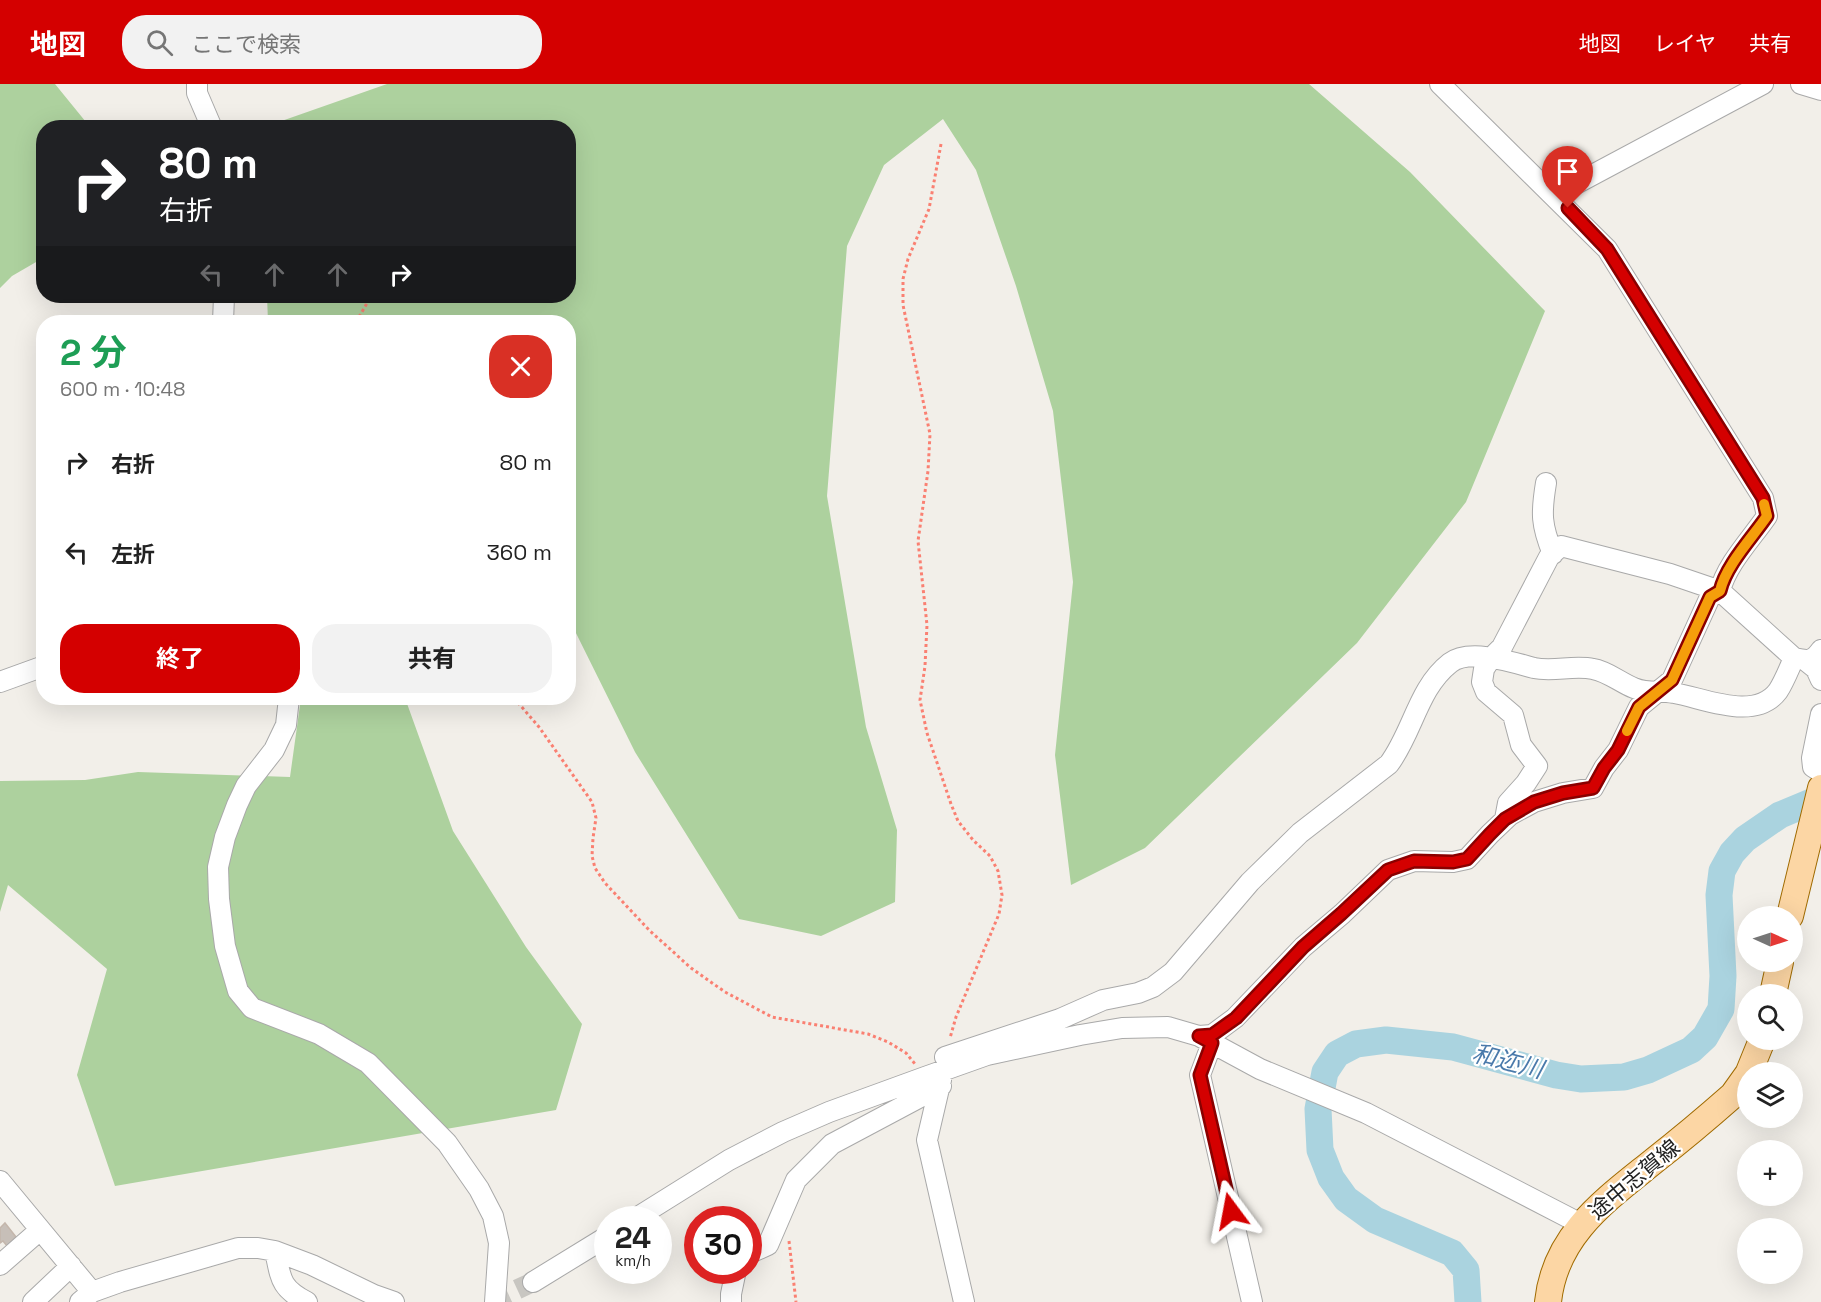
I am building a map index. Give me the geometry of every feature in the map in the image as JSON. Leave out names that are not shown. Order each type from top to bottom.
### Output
[{"type":"main road","points":[[1792,906],[1821,788]]},
{"type":"main road","name":"途中志賀線","points":[[1548,1302],[1561,1254],[1581,1224],[1601,1204],[1733,1095],[1737,1089]]},
{"type":"street","points":[[196,84],[197,93],[209,120]]},
{"type":"street","points":[[1252,1302],[1200,1075],[1205,1040],[1236,1018],[1303,947],[1388,870],[1414,861],[1453,862],[1467,859],[1505,819],[1534,802],[1563,793],[1593,788],[1604,768],[1618,750],[1639,707],[1672,680],[1710,597],[1720,591],[1729,570],[1767,516],[1763,498],[1607,249],[1555,195],[1440,84]]},
{"type":"street","points":[[1555,195],[1763,84]]},
{"type":"street","points":[[1801,84],[1821,90]]},
{"type":"street","points":[[1546,483],[1542,509],[1544,532],[1553,554]]},
{"type":"street","points":[[1505,819],[1508,803],[1526,783],[1537,766],[1521,745],[1513,715],[1485,692],[1482,682],[1484,669],[1502,646],[1549,557],[1560,546],[1670,574],[1720,591],[1807,656],[1821,680]]},
{"type":"street","points":[[762,1248],[768,1245],[796,1180],[832,1144],[938,1072],[1103,1000],[1138,993],[1153,987],[1173,972],[1250,882],[1300,832],[1389,764],[1399,750],[1422,699],[1436,676],[1452,662],[1473,657],[1492,657],[1539,669],[1596,669],[1636,689],[1656,693],[1672,692],[1735,707],[1751,707],[1777,692],[1807,656]]},
{"type":"street","points":[[0,682],[36,669]]},
{"type":"street","points":[[288,705],[286,725],[274,750],[246,786],[237,805],[225,837],[218,867],[219,899],[225,946],[238,991],[252,1008],[319,1034],[368,1063],[447,1143],[480,1189],[494,1216],[498,1243],[495,1302]]},
{"type":"street","points":[[1821,714],[1812,758],[1813,767],[1821,772]]},
{"type":"street","points":[[655,1206],[729,1160],[783,1132],[828,1112],[938,1072],[987,1055],[1080,1035],[1122,1028],[1168,1027],[1205,1040],[1260,1069],[1366,1113],[1581,1224]]},
{"type":"street","points":[[938,1072],[927,1140],[964,1302]]},
{"type":"street","points":[[0,1181],[71,1266],[86,1297],[120,1282],[238,1248],[258,1248],[275,1251],[312,1265],[374,1295],[394,1302]]},
{"type":"street","points":[[0,1265],[40,1230]]},
{"type":"street","points":[[533,1282],[594,1245]]},
{"type":"street","points":[[275,1251],[281,1281],[292,1294],[307,1302]]},
{"type":"street","points":[[33,1302],[71,1266]]},
{"type":"street","points":[[731,1302],[733,1284]]},
{"type":"path","points":[[520,705],[539,727],[592,802],[596,818],[592,856],[595,868],[605,883],[650,931],[692,968],[725,992],[772,1017],[868,1034],[888,1042],[938,1072],[956,1017],[999,914],[1002,895],[998,871],[990,856],[958,821],[927,733],[920,700],[925,666],[927,625],[918,542],[928,471],[930,434],[903,305],[903,279],[908,259],[929,209],[941,144]]},
{"type":"path","points":[[789,1235],[796,1302]]},
{"type":"green space","points":[[0,84],[55,84],[84,120],[36,120],[36,262],[12,276],[0,288]]},
{"type":"green space","points":[[387,84],[1309,84],[1410,172],[1545,311],[1466,502],[1357,643],[1145,848],[1071,885],[1055,755],[1073,582],[1053,411],[1016,286],[976,170],[943,119],[884,165],[847,246],[827,496],[866,727],[897,830],[895,902],[821,936],[739,919],[635,752],[576,633],[576,315],[268,315],[267,303],[576,303],[576,120],[284,120]]},
{"type":"green space","points":[[300,705],[408,705],[453,831],[526,947],[582,1024],[556,1110],[115,1186],[77,1075],[107,969],[8,885],[0,912],[0,781],[85,780],[138,772],[290,777]]},
{"type":"building","points":[[5,1223],[16,1237],[7,1246],[3,1241],[0,1243],[0,1228]]},
{"type":"waterway","name":"和迩川","points":[[1468,1302],[1466,1270],[1452,1253],[1375,1220],[1346,1199],[1331,1178],[1320,1150],[1318,1109],[1325,1072],[1337,1054],[1356,1044],[1386,1040],[1453,1047],[1556,1075],[1581,1079],[1624,1077],[1648,1070],[1691,1050],[1705,1037],[1721,1009],[1723,976],[1719,895],[1722,871],[1732,853],[1745,839],[1780,815],[1821,798]]},
{"type":"tunnel","points":[[490,1302],[533,1282]]},
{"type":"slow traffic","points":[[1627,731],[1639,707],[1672,680],[1710,597],[1720,591],[1729,570],[1767,516],[1764,504]]},
{"type":"route","points":[[1231,1211],[1200,1075],[1212,1043],[1199,1036],[1212,1035],[1236,1018],[1303,947],[1388,870],[1414,861],[1453,862],[1467,859],[1510,815],[1534,802],[1563,793],[1593,788],[1604,768],[1618,750],[1639,707],[1672,680],[1710,597],[1720,591],[1729,570],[1767,516],[1763,498],[1607,249],[1568,208]]}]
